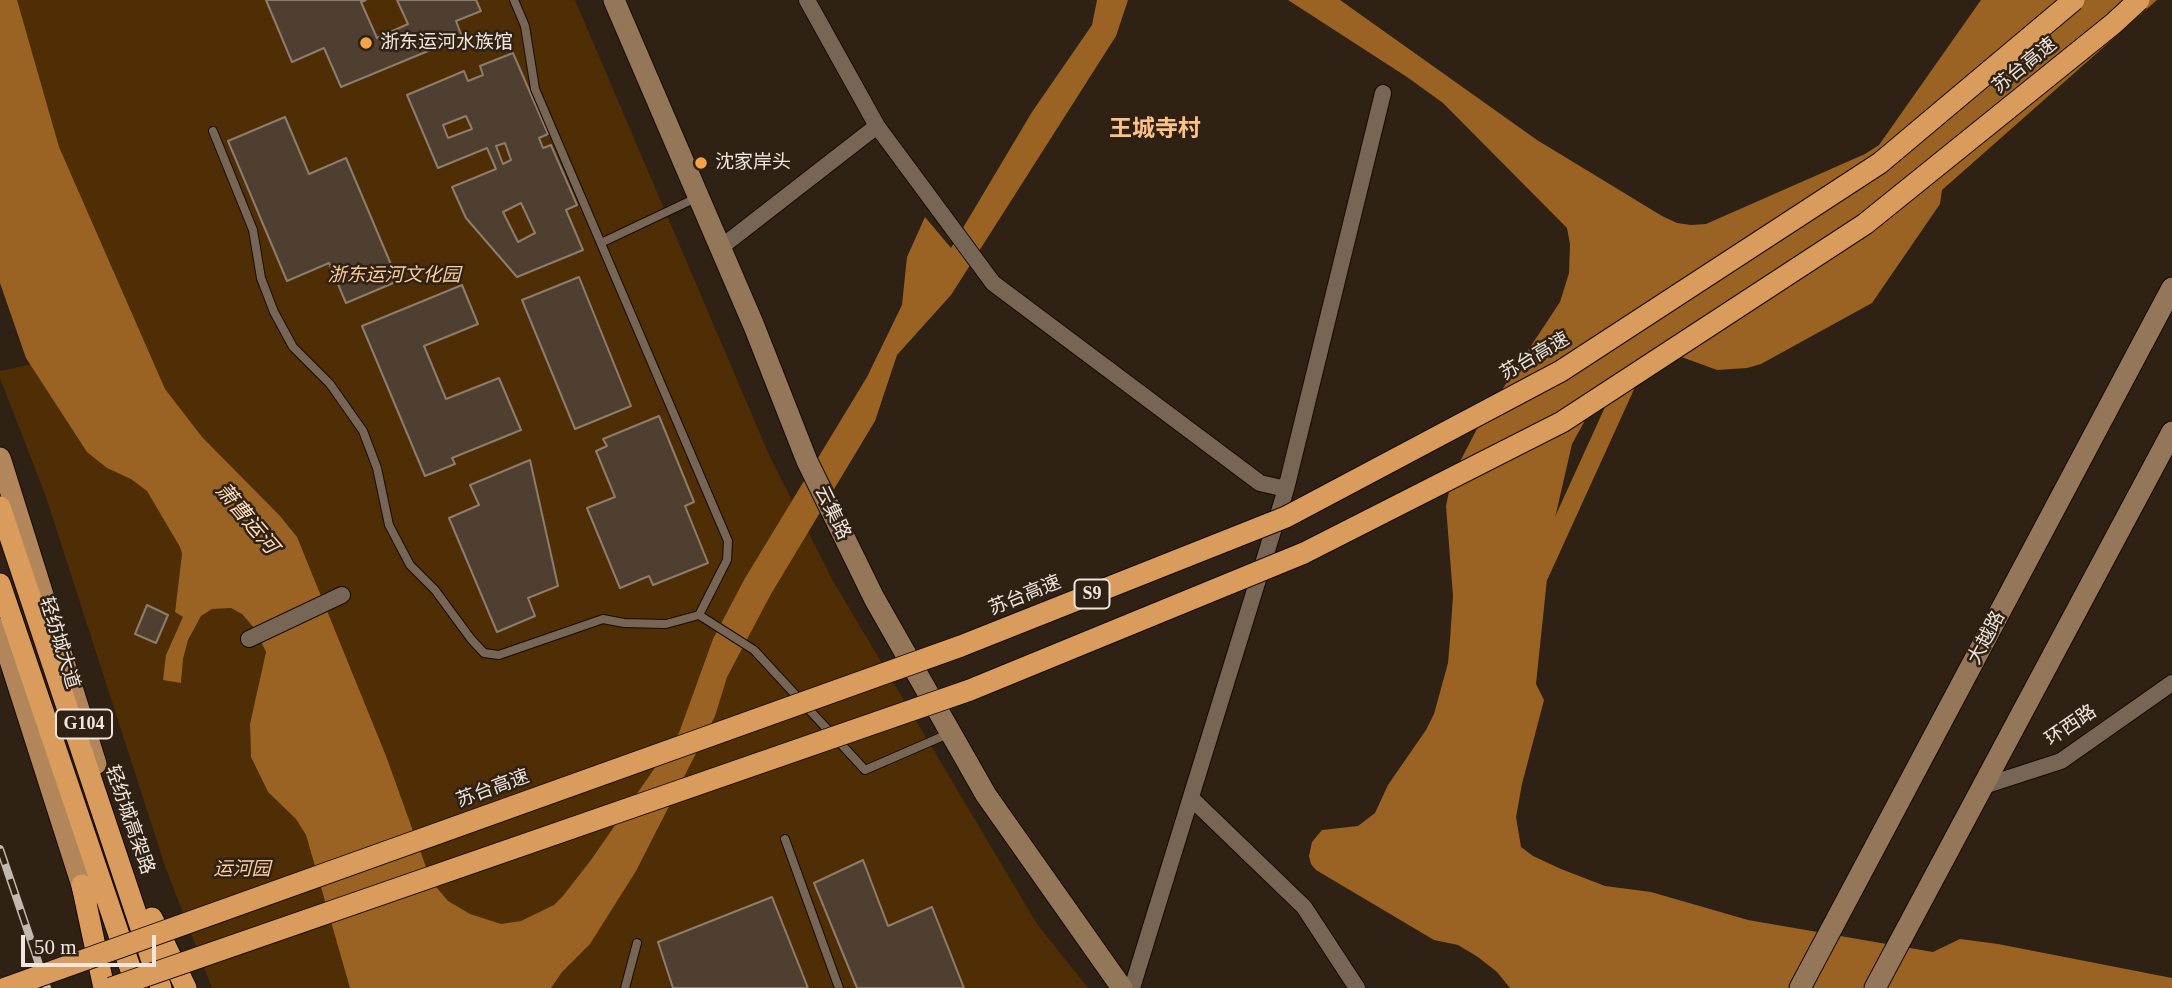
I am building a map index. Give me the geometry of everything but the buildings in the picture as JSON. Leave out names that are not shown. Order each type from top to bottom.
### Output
[{"type":"highway","name":"苏台高速","points":[[6,988],[961,646],[1286,517],[1561,371],[1880,163],[2074,0]]},
{"type":"highway","name":"苏台高速","points":[[113,988],[970,690],[1304,553],[1562,422],[1866,224],[2139,0]]},
{"type":"highway","name":"轻纺城高架路","points":[[0,507],[161,988]]},
{"type":"highway","points":[[0,584],[137,988]]},
{"type":"highway","points":[[129,870],[186,988]]},
{"type":"highway","points":[[82,885],[104,988]]},
{"type":"main road","name":"云集路","points":[[614,0],[807,461],[874,598],[986,795],[1122,988]]},
{"type":"main road","name":"大越路","points":[[1800,988],[2172,288]]},
{"type":"main road","points":[[1875,988],[2172,432]]},
{"type":"main road","name":"轻纺城大道","points":[[0,458],[129,870],[172,988]]},
{"type":"main road","name":"G104","points":[[0,629],[113,988]]},
{"type":"street","points":[[807,0],[877,126],[993,283],[1260,483],[1286,489]]},
{"type":"street","points":[[1132,988],[1286,489],[1384,93]]},
{"type":"street","points":[[720,248],[877,126]]},
{"type":"street","points":[[249,639],[342,595]]},
{"type":"street","name":"环西路","points":[[1984,786],[2061,761],[2172,682]]},
{"type":"street","points":[[1191,798],[1304,907],[1357,988]]},
{"type":"lane","points":[[514,0],[524,26],[535,89],[728,541],[726,560],[699,615]]},
{"type":"lane","points":[[213,131],[253,230],[261,278],[274,312],[293,347],[330,384],[363,432],[377,468],[389,525],[410,565],[435,590],[484,653],[499,655],[603,619],[624,623],[666,624],[699,615],[754,650],[865,770],[950,733]]},
{"type":"lane","points":[[601,243],[698,197]]},
{"type":"lane","points":[[785,839],[839,988]]},
{"type":"lane","points":[[625,988],[637,943]]},
{"type":"green space","name":"浙东运河文化园","points":[[0,0],[575,0],[770,457],[833,581],[1037,924],[1088,988],[432,988],[432,929],[151,419]]},
{"type":"green space","name":"运河园","points":[[37,363],[145,482],[180,547],[182,554],[175,612],[184,617],[166,655],[181,683],[188,640],[201,616],[212,609],[231,608],[242,614],[265,646],[265,659],[250,724],[251,757],[268,792],[296,819],[306,835],[350,988],[212,988],[165,866],[45,494],[0,378],[0,371]]},
{"type":"water","name":"萧曹运河","points":[[0,0],[17,0],[59,147],[165,389],[202,437],[280,516],[297,537],[386,756],[431,881],[448,901],[470,914],[501,924],[521,921],[554,905],[563,896],[679,733],[713,639],[744,580],[867,377],[902,305],[907,257],[925,217],[951,248],[1032,112],[1092,25],[1097,0],[1128,0],[1116,36],[951,295],[897,355],[875,421],[771,594],[727,677],[715,716],[636,871],[590,944],[562,972],[551,988],[350,988],[306,835],[296,819],[268,792],[251,757],[250,724],[266,652],[255,629],[242,614],[231,608],[212,609],[201,616],[188,640],[181,683],[163,680],[166,655],[183,617],[175,612],[182,554],[180,547],[147,491],[131,479],[107,468],[87,452],[26,358],[0,283]]},
{"type":"water","points":[[1288,0],[1340,0],[1537,140],[1662,216],[1677,223],[1691,225],[1706,224],[1865,154],[1879,145],[1981,0],[2157,0],[1942,190],[1940,204],[1872,303],[1761,364],[1747,368],[1717,370],[1676,355],[1593,406],[1572,444],[1552,531],[1536,684],[1544,700],[1516,817],[1521,847],[1533,856],[1561,869],[1605,886],[1651,892],[1748,920],[1933,952],[1960,939],[1998,944],[2172,978],[2172,988],[1510,988],[1497,972],[1478,957],[1458,945],[1434,940],[1316,870],[1309,856],[1312,842],[1322,830],[1358,826],[1375,813],[1388,785],[1434,714],[1448,663],[1450,640],[1453,596],[1446,506],[1452,477],[1480,423],[1560,302],[1569,273],[1570,244],[1567,228],[1443,103]]},
{"type":"waterway","points":[[1539,575],[1631,373]]},
{"type":"railway","points":[[0,849],[47,988]]},
{"type":"place","name":"浙东运河水族馆","points":[[366,43]]},
{"type":"place","name":"沈家岸头","points":[[701,163]]},
{"type":"district","name":"王城寺村","points":[[1155,130]]}]
